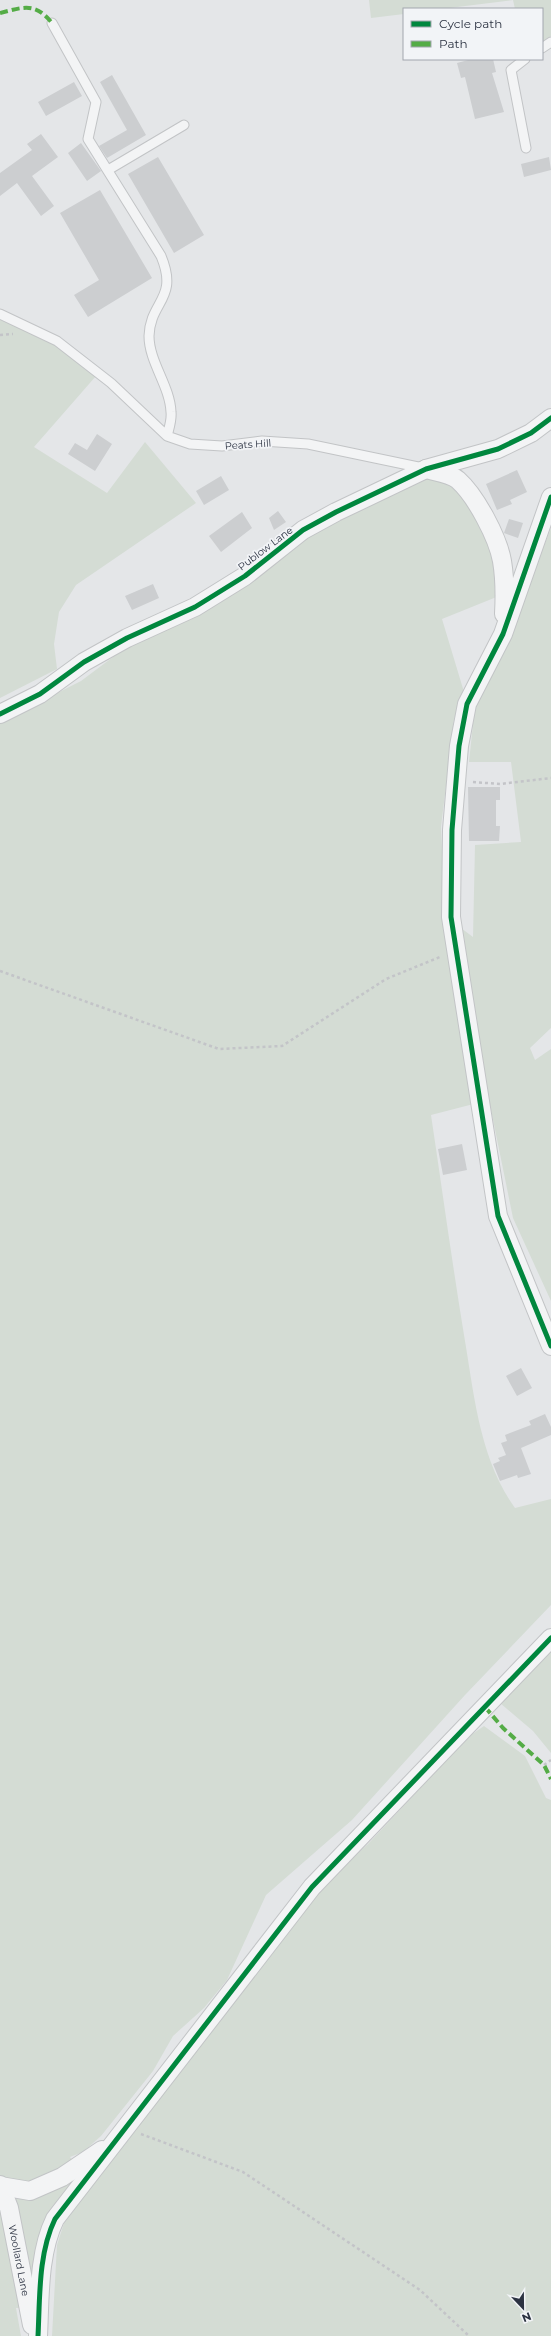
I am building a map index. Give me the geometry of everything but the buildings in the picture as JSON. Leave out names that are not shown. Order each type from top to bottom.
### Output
[{"type":"street","name":"Publow Lane","points":[[0,714],[40,694],[84,662],[195,606],[245,576],[303,530],[392,484],[426,469],[498,449],[531,433],[551,418]]},
{"type":"street","points":[[426,469],[458,479],[474,500],[490,528],[502,560],[505,595],[502,634]]},
{"type":"street","points":[[551,497],[502,634],[467,704],[459,746],[452,830],[451,909],[456,951],[498,1216],[551,1346]]},
{"type":"street","points":[[38,2336],[43,2266],[49,2231],[55,2219],[126,2130],[312,1887],[551,1638]]},
{"type":"street","points":[[0,2185],[30,2191],[56,2180],[92,2158],[126,2130]]},
{"type":"street","name":"Woollard Lane","points":[[0,2185],[9,2208],[34,2336]]},
{"type":"lane","points":[[52,23],[96,102],[88,138],[161,256],[167,269],[168,285],[150,324],[149,338],[171,408],[167,436]]},
{"type":"lane","points":[[524,60],[511,70],[526,148]]},
{"type":"lane","points":[[108,170],[184,125]]},
{"type":"lane","name":"Peats Hill","points":[[0,314],[57,341],[111,383],[167,436],[190,444],[222,446],[262,441],[308,444],[426,469]]},
{"type":"path","points":[[456,780],[500,784],[551,778]]},
{"type":"path","points":[[0,971],[219,1049],[282,1046],[386,979],[456,951]]},
{"type":"path","points":[[544,1765],[551,1760]]},
{"type":"path","points":[[126,2130],[243,2172],[420,2290],[469,2336]]},
{"type":"shaded area","points":[[369,0],[513,0],[449,8],[403,8],[403,14],[371,18]]},
{"type":"shaded area","points":[[513,0],[551,0],[551,36],[543,41],[543,8],[515,8]]},
{"type":"shaded area","points":[[0,319],[58,347],[96,376],[34,447],[107,493],[145,442],[196,503],[76,585],[59,612],[54,644],[57,669],[0,698]]},
{"type":"shaded area","points":[[429,478],[453,484],[476,511],[492,545],[499,596],[442,619],[464,692],[454,719],[441,827],[445,916],[473,937],[475,845],[521,842],[511,762],[469,762],[475,705],[505,646],[551,528],[551,1028],[530,1048],[535,1060],[551,1049],[551,1301],[513,1218],[489,1100],[431,1115],[471,1379],[480,1424],[493,1468],[503,1489],[515,1508],[551,1499],[551,1605],[465,1695],[352,1820],[266,1895],[227,1980],[204,2008],[173,2036],[153,2071],[101,2136],[83,2152],[70,2157],[82,2173],[47,2216],[34,2307],[16,2308],[21,2336],[0,2336],[0,722],[81,681],[133,642],[308,536],[402,488]]},
{"type":"shaded area","points":[[551,1649],[551,1753],[533,1731],[500,1703]]},
{"type":"shaded area","points":[[484,1726],[525,1756],[546,1798],[551,1800],[551,2336],[52,2336],[57,2245],[65,2220],[314,1892],[368,1844],[468,1737]]},
{"type":"marked path","points":[[0,13],[16,9],[29,8],[40,12],[52,23]]},
{"type":"marked path","points":[[485,1707],[503,1728],[544,1765],[551,1779]]},
{"type":"cycle path","points":[[0,714],[40,694],[84,662],[127,638],[195,607],[245,576],[303,530],[336,512],[426,469],[498,449],[531,433],[551,418]]},
{"type":"cycle path","points":[[551,497],[503,634],[467,704],[459,746],[452,830],[451,917],[498,1216],[551,1346]]},
{"type":"cycle path","points":[[38,2336],[41,2276],[45,2247],[55,2219],[312,1887],[551,1638]]}]
